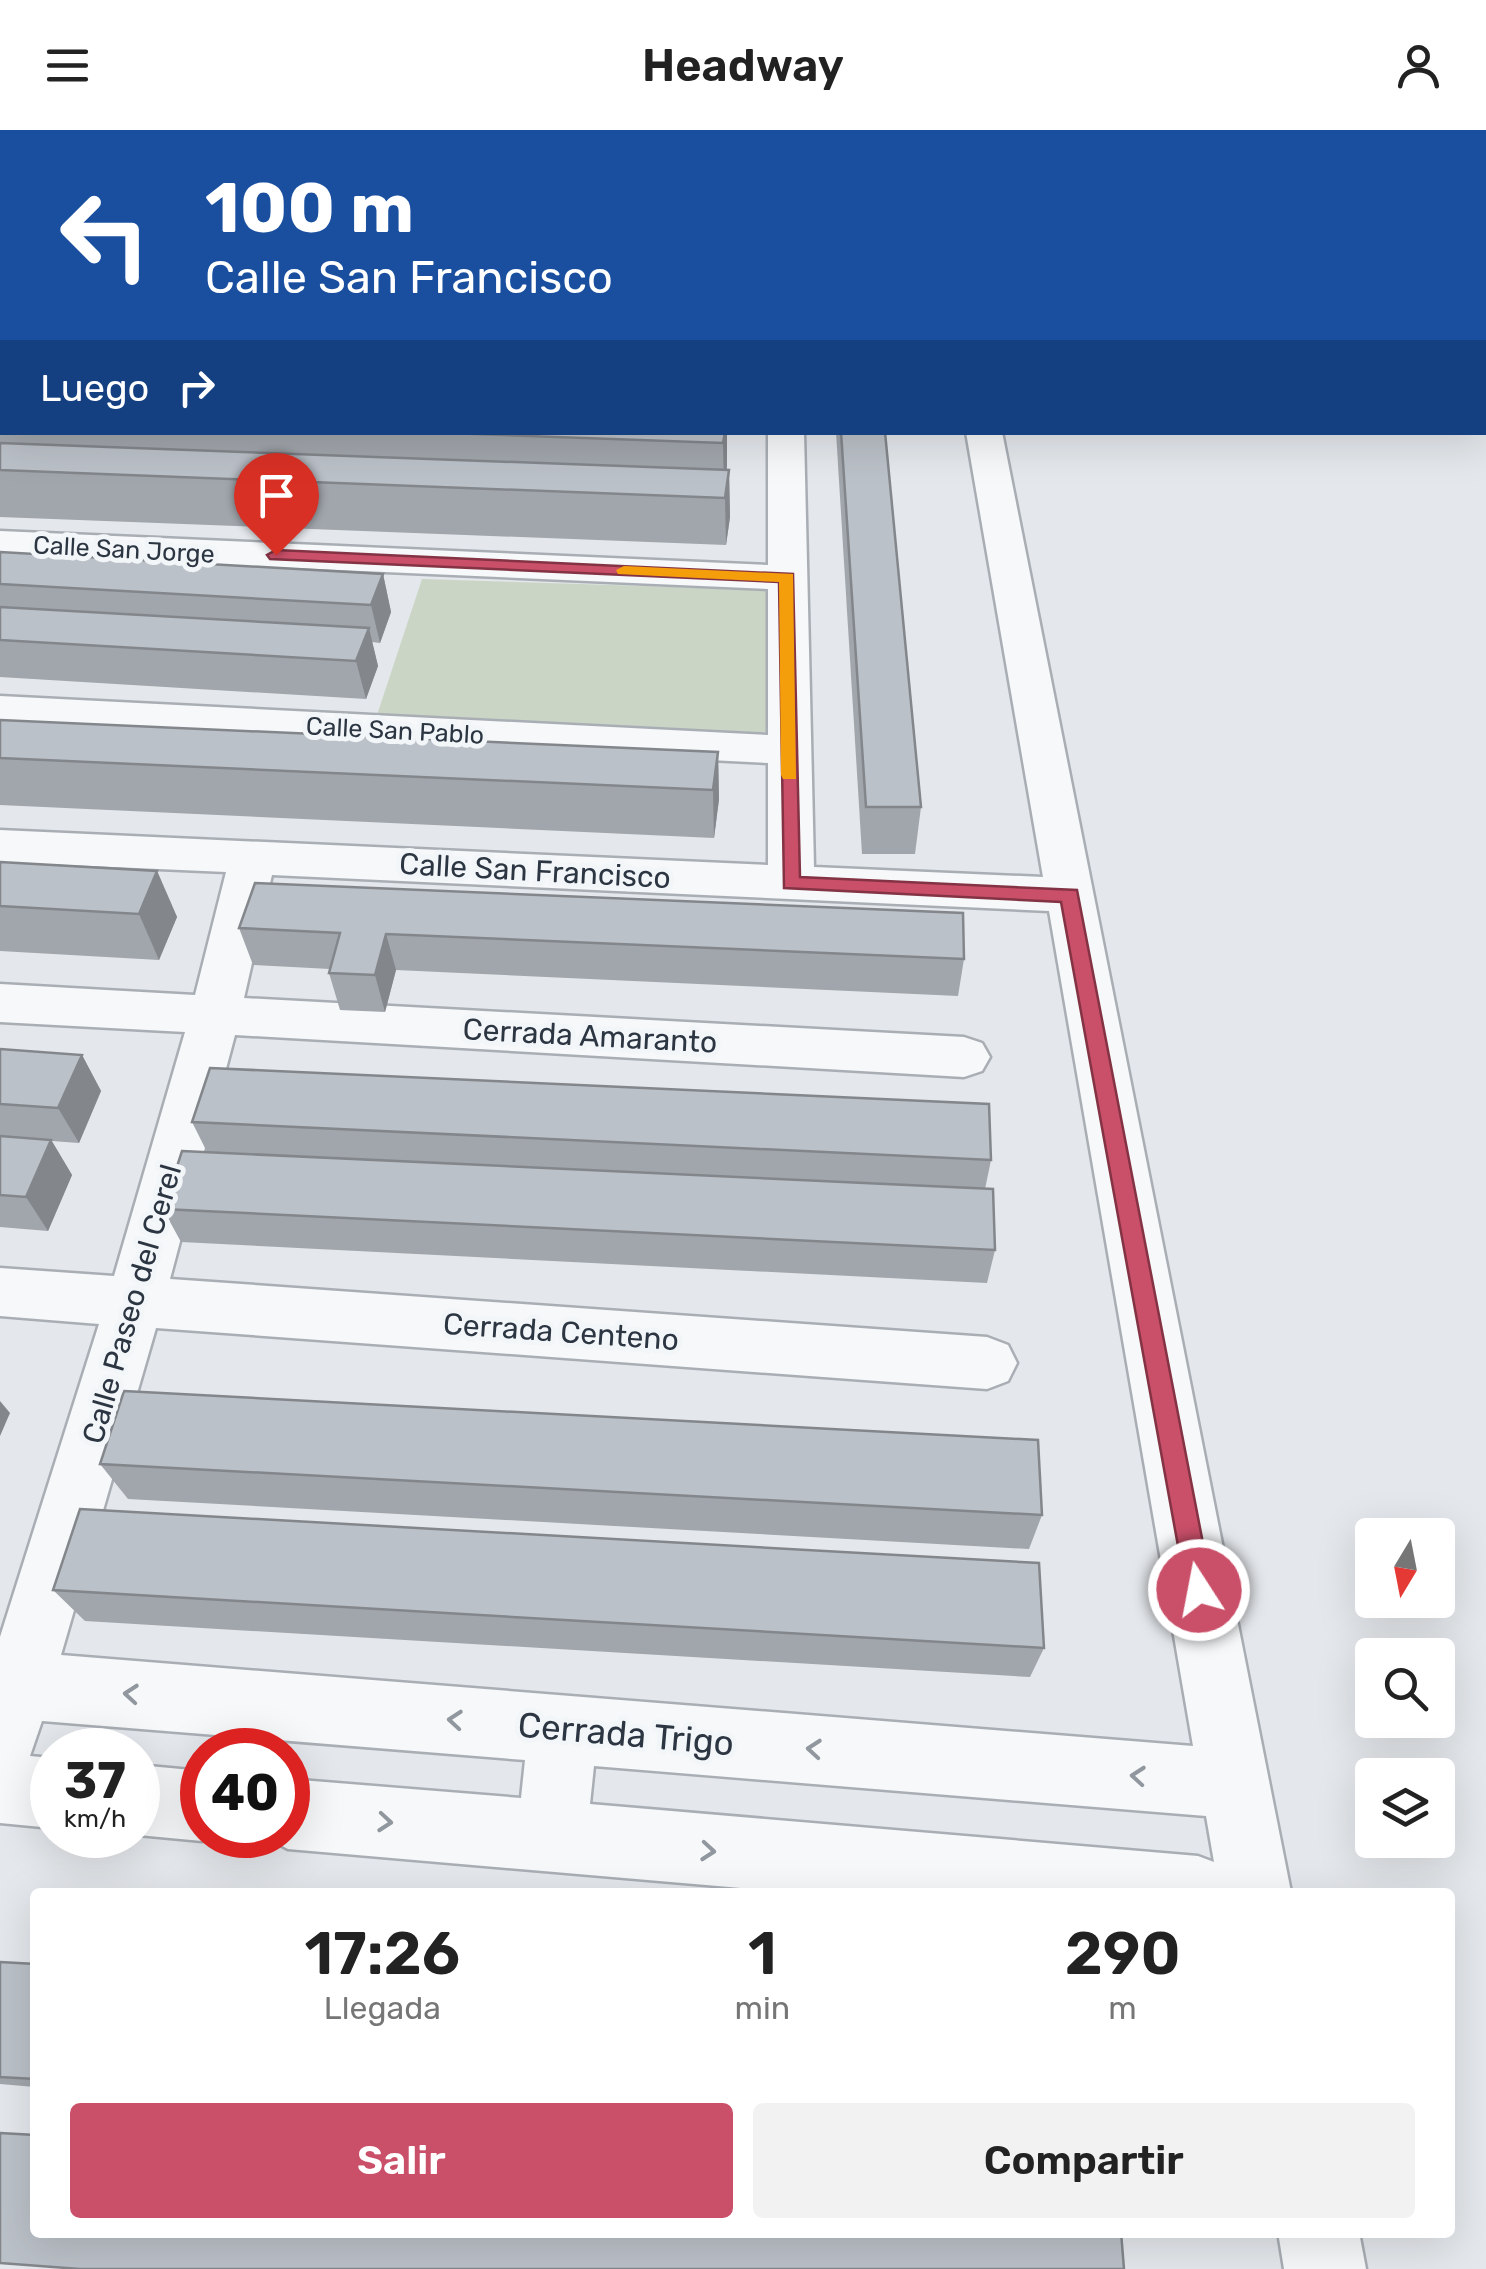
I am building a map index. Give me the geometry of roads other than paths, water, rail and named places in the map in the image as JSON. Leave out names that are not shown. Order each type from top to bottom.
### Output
[{"type":"street","points":[[786,435],[791,883]]},
{"type":"street","points":[[985,435],[1254,1888]]},
{"type":"street","name":"Calle San Jorge","points":[[0,543],[787,578]]},
{"type":"street","name":"Calle San Pablo","points":[[0,710],[790,750]]},
{"type":"street","name":"Calle San Francisco","points":[[0,846],[1070,895]]},
{"type":"street","name":"Calle Paseo del Cerel","points":[[8,1716],[135,1302],[215,1015],[253,858]]},
{"type":"street","name":"Cerrada Amaranto","points":[[0,1003],[964,1056]]},
{"type":"street","name":"Cerrada Centeno","points":[[0,1292],[987,1364]]},
{"type":"street","name":"Cerrada Trigo","points":[[8,1716],[563,1729],[1235,1784]]},
{"type":"street","points":[[552,1837],[563,1729]]},
{"type":"street","points":[[0,1788],[30,1791]]},
{"type":"street","points":[[310,1816],[1151,1888]]},
{"type":"street","points":[[1319,2238],[1325,2269]]}]
